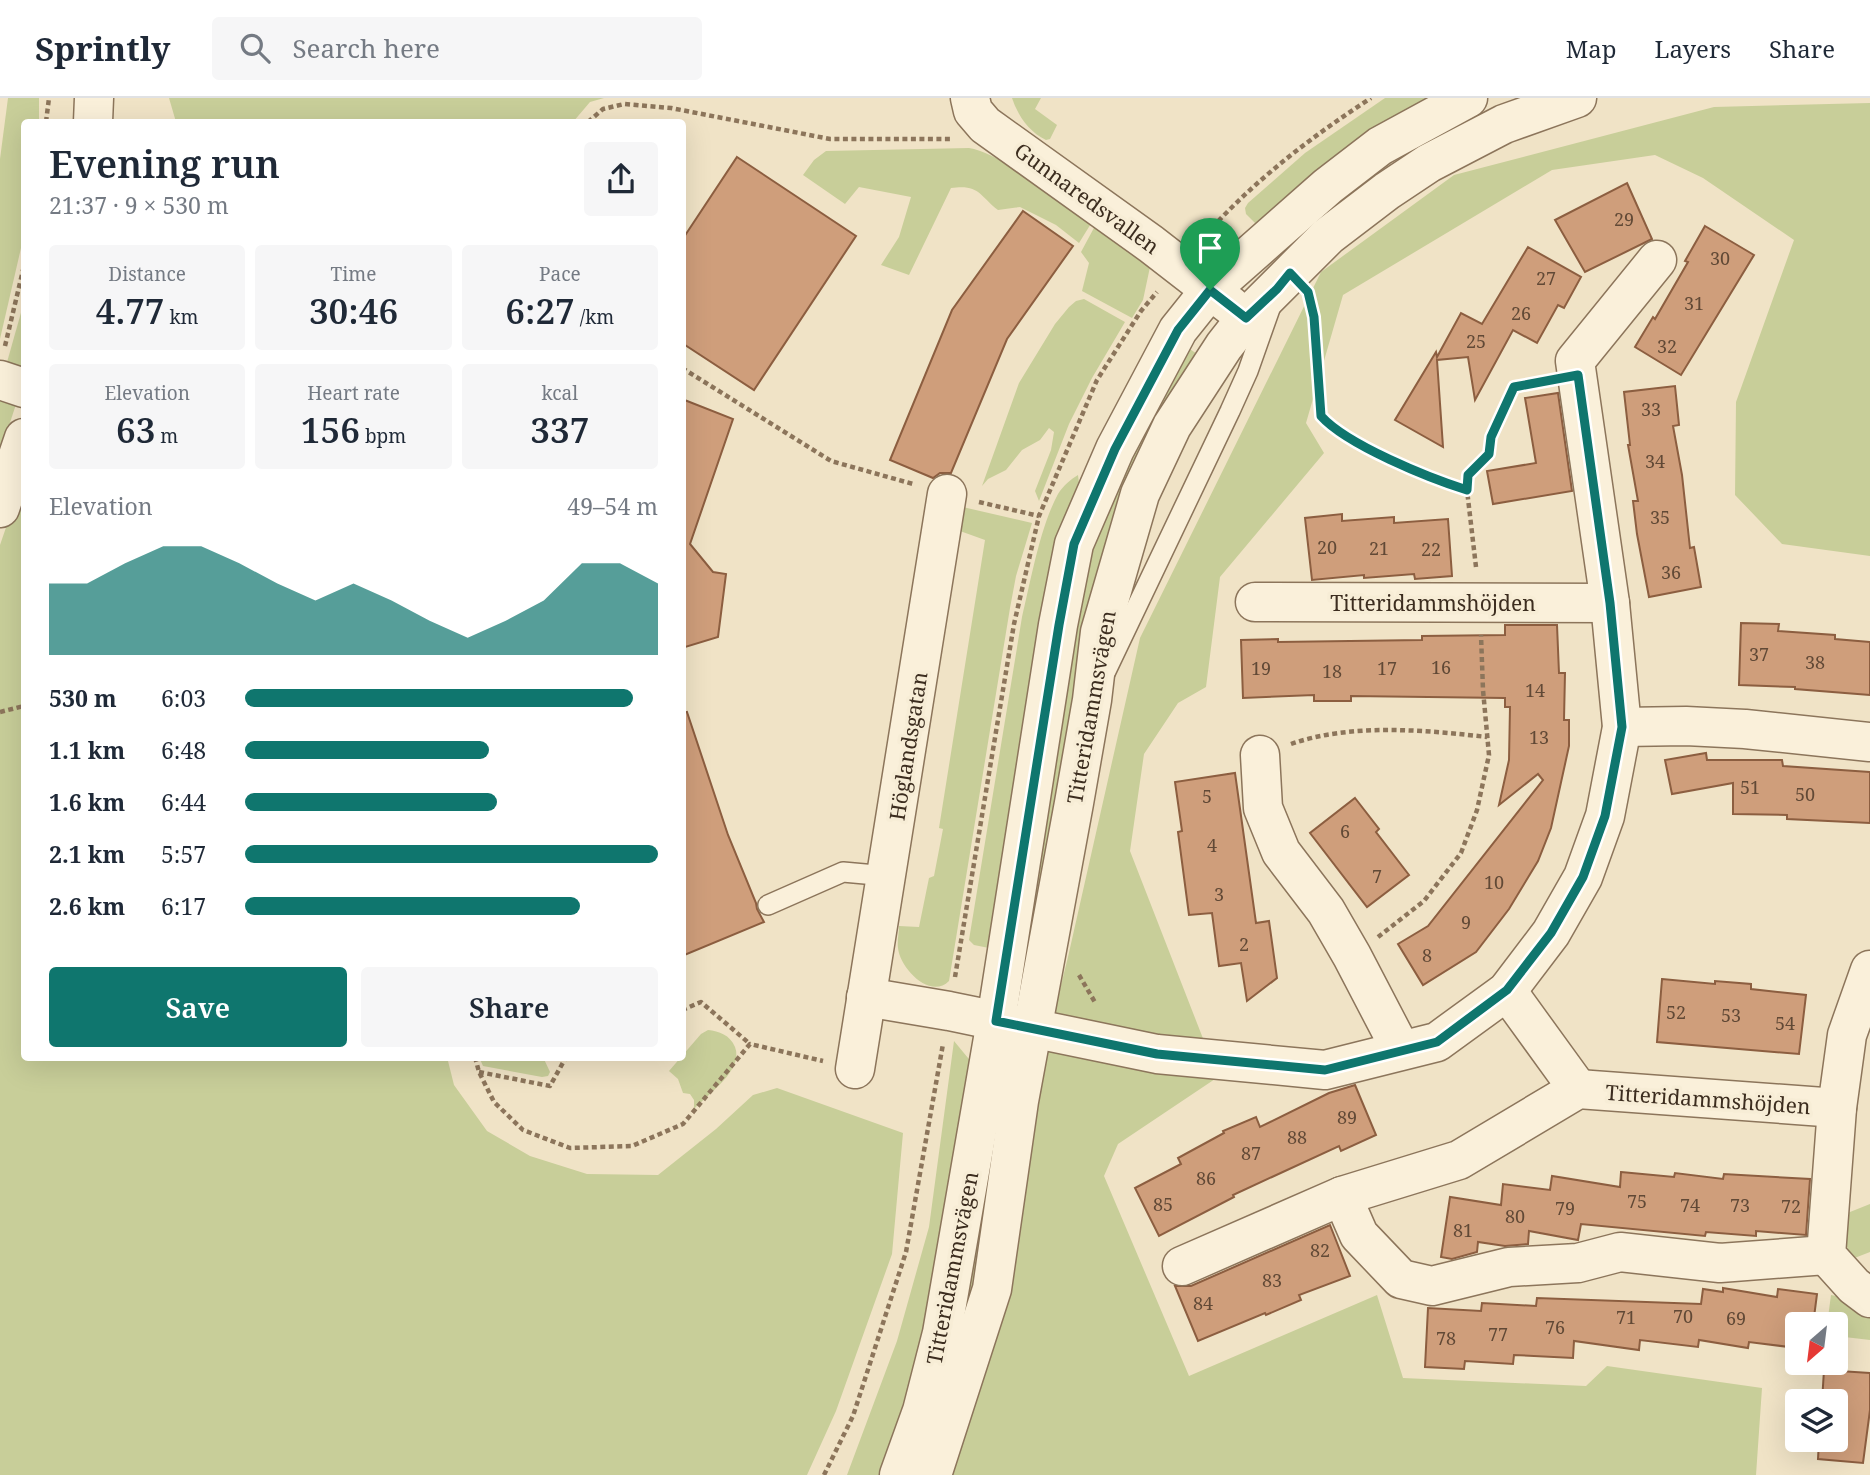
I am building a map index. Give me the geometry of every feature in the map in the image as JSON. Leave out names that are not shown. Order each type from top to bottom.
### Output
[{"type":"street","points":[[93,119],[94,98]]},
{"type":"street","name":"Titteridammsvägen","points":[[932,1475],[992,1289],[1019,1101],[1014,1025],[1056,638],[1074,544],[1115,449],[1178,330],[1210,290],[1328,186],[1380,146],[1468,98]]},
{"type":"street","name":"Titteridammsvägen","points":[[900,1475],[922,1411],[942,1333],[1091,700],[1100,632],[1140,494],[1172,426],[1246,318],[1328,236],[1429,163],[1504,124],[1577,98]]},
{"type":"street","name":"Gunnaredsvallen","points":[[978,112],[1246,318]]},
{"type":"street","points":[[866,997],[1157,1054],[1325,1070],[1437,1042],[1507,990],[1551,933],[1583,877],[1605,816],[1622,727],[1610,603],[1575,360],[1657,260]]},
{"type":"street","points":[[2,365],[21,385]]},
{"type":"street","points":[[0,508],[21,447]]},
{"type":"street","name":"Höglandsgatan","points":[[855,1069],[947,494]]},
{"type":"street","name":"Titteridammshöjden","points":[[1255,602],[1610,603]]},
{"type":"street","points":[[1622,727],[1745,729],[1870,742]]},
{"type":"street","points":[[1260,755],[1263,808],[1281,852],[1326,911],[1401,1051]]},
{"type":"street","name":"Titteridammshöjden","points":[[1826,1255],[1837,1108],[1847,1035],[1870,970]]},
{"type":"street","name":"Titteridammshöjden","points":[[1507,990],[1578,1089]]},
{"type":"street","name":"Titteridammshöjden","points":[[1182,1266],[1342,1196],[1459,1160],[1578,1089],[1837,1108]]},
{"type":"street","points":[[1342,1196],[1359,1234],[1401,1279],[1432,1286],[1510,1267],[1578,1264],[1620,1252],[1720,1263],[1826,1255],[1854,1286],[1870,1298]]},
{"type":"lane","points":[[1091,700],[1240,391],[1284,281]]},
{"type":"lane","points":[[768,905],[843,872],[887,876]]},
{"type":"path","points":[[47,119],[49,98]]},
{"type":"path","points":[[591,119],[603,109],[624,103],[671,108],[830,139],[970,139],[978,112]]},
{"type":"path","points":[[2,365],[21,280]]},
{"type":"path","points":[[1284,281],[1308,292],[1314,317],[1321,416],[1331,426],[1383,456],[1467,490]]},
{"type":"path","points":[[686,371],[831,461]]},
{"type":"path","points":[[1352,956],[1424,901],[1461,853],[1477,810],[1489,755],[1483,690],[1480,603],[1467,490],[1468,475],[1489,454],[1491,437],[1514,387],[1578,375]]},
{"type":"path","points":[[0,712],[21,707]]},
{"type":"path","points":[[1260,755],[1305,739],[1346,731],[1446,732],[1488,737]]},
{"type":"path","points":[[1078,971],[1093,1002],[1103,1009]]},
{"type":"path","points":[[686,1008],[701,1002],[750,1044],[855,1069]]},
{"type":"path","points":[[476,1061],[494,1102],[523,1130],[570,1148],[632,1146],[683,1125],[750,1044]]},
{"type":"path","points":[[479,1072],[550,1086],[564,1061]]},
{"type":"green space","points":[[8,98],[39,98],[39,119],[21,119],[21,248],[0,339],[0,159]]},
{"type":"green space","points":[[169,98],[604,98],[590,102],[576,119],[175,119]]},
{"type":"green space","points":[[1012,98],[1041,98],[1035,109],[1057,125],[1050,139],[1040,137],[1029,128]]},
{"type":"green space","points":[[1385,98],[1433,98],[1260,228],[1246,214],[1248,203],[1305,153]]},
{"type":"green space","points":[[1870,103],[1870,556],[1782,544],[1735,495],[1736,402],[1794,240],[1703,178],[1655,155],[1552,170],[1343,295],[1306,423],[1324,453],[1220,577],[1206,687],[1178,703],[1144,754],[1130,851],[1218,1077],[1118,1144],[1104,1176],[1189,1376],[1377,1295],[1403,1378],[1586,1386],[1607,1366],[1762,1388],[1756,1475],[847,1475],[897,1341],[929,1227],[954,1041],[973,1064],[1038,1077],[1140,638],[1321,272],[1454,175],[1714,107]]},
{"type":"green space","points":[[969,148],[1014,168],[1092,222],[1079,243],[1056,225],[1020,207],[998,210],[973,189],[951,188],[909,275],[881,265],[899,237],[911,197],[859,187],[845,204],[803,175],[814,160],[826,151]]},
{"type":"green space","points":[[1095,226],[1150,267],[1143,300],[1132,318],[1082,291],[1089,263],[1081,252]]},
{"type":"green space","points":[[1084,299],[1125,322],[1069,424],[1039,501],[1035,491],[1051,450],[1054,432],[1049,428],[1040,440],[1022,450],[1006,470],[988,479],[982,486],[1019,383],[1055,324],[1069,307]]},
{"type":"green space","points":[[21,313],[21,389],[0,453],[0,387]]},
{"type":"green space","points":[[1185,346],[1205,359],[1155,440],[1040,954],[1017,950],[1081,588],[1106,504]]},
{"type":"green space","points":[[1078,475],[1079,483],[1066,534],[994,949],[974,945],[969,940],[1022,617],[1046,522],[1062,488]]},
{"type":"green space","points":[[21,484],[21,1061],[448,1061],[454,1085],[487,1131],[530,1156],[587,1174],[658,1175],[716,1129],[753,1095],[777,1088],[903,1133],[892,1254],[836,1411],[807,1475],[0,1475],[0,545]]},
{"type":"green space","points":[[954,505],[1032,523],[1016,576],[1010,608],[949,981],[933,987],[910,972],[900,956],[898,943],[899,926],[919,927],[929,878],[934,876],[943,829],[939,828],[985,540],[960,531]]},
{"type":"green space","points":[[708,1030],[727,1037],[735,1047],[736,1056],[730,1073],[694,1109],[694,1100],[690,1094],[683,1093],[678,1079],[669,1071],[678,1061],[686,1061],[686,1051]]},
{"type":"green space","points":[[481,1061],[545,1061],[550,1072],[548,1076],[542,1077],[483,1066]]},
{"type":"green space","points":[[1870,1204],[1870,1252],[1852,1259],[1835,1218]]},
{"type":"green space","points":[[1831,1295],[1846,1298],[1870,1314],[1870,1340],[1848,1337],[1848,1312],[1829,1312]]},
{"type":"building","points":[[737,157],[856,236],[754,390],[686,346],[686,234]]},
{"type":"building","points":[[1627,183],[1652,239],[1585,272],[1555,220]]},
{"type":"building","points":[[1023,211],[1073,246],[1007,339],[951,473],[940,473],[933,478],[890,460],[952,310]]},
{"type":"building","points":[[1705,226],[1754,255],[1681,375],[1635,347],[1653,317],[1655,319],[1688,262],[1685,261]]},
{"type":"building","points":[[1528,247],[1581,277],[1564,308],[1558,305],[1537,343],[1513,330],[1475,400],[1468,357],[1437,360],[1443,447],[1395,420],[1436,352],[1437,357],[1461,313],[1482,324]]},
{"type":"building","points":[[1675,386],[1679,425],[1673,426],[1682,475],[1690,548],[1694,547],[1701,587],[1649,597],[1637,534],[1633,501],[1638,501],[1628,445],[1624,392]]},
{"type":"building","points":[[1558,393],[1572,491],[1493,504],[1487,471],[1536,463],[1525,398]]},
{"type":"building","points":[[686,401],[733,419],[690,544],[713,572],[726,574],[718,637],[686,647]]},
{"type":"building","points":[[1342,514],[1342,521],[1394,517],[1394,523],[1448,519],[1452,576],[1415,579],[1414,574],[1364,578],[1364,575],[1312,580],[1305,518]]},
{"type":"building","points":[[1741,623],[1779,624],[1778,631],[1835,635],[1835,639],[1870,642],[1870,695],[1795,687],[1739,685]]},
{"type":"building","points":[[1505,625],[1557,625],[1559,673],[1565,673],[1564,720],[1569,720],[1569,746],[1551,828],[1538,861],[1509,909],[1476,952],[1423,985],[1398,944],[1428,926],[1543,780],[1538,774],[1499,805],[1509,760],[1510,707],[1505,707],[1505,698],[1351,696],[1351,701],[1314,701],[1314,695],[1243,698],[1241,640],[1422,640],[1422,636],[1505,635]]},
{"type":"building","points":[[686,712],[728,835],[764,922],[686,954]]},
{"type":"building","points":[[1706,753],[1707,760],[1782,760],[1783,766],[1870,772],[1870,823],[1787,819],[1787,815],[1733,814],[1733,783],[1672,794],[1665,760]]},
{"type":"building","points":[[1235,773],[1256,923],[1269,921],[1277,978],[1247,1001],[1241,963],[1219,966],[1212,913],[1189,915],[1178,832],[1182,831],[1175,782]]},
{"type":"building","points":[[1355,798],[1379,829],[1376,832],[1409,875],[1367,907],[1310,833]]},
{"type":"building","points":[[1662,979],[1751,984],[1751,989],[1806,995],[1799,1054],[1657,1042]]},
{"type":"building","points":[[1355,1085],[1376,1135],[1341,1151],[1339,1146],[1233,1195],[1234,1197],[1159,1236],[1135,1188],[1181,1164],[1178,1158],[1224,1133],[1223,1131],[1256,1117],[1260,1127],[1329,1093]]},
{"type":"building","points":[[1621,1172],[1674,1177],[1675,1173],[1723,1179],[1724,1174],[1810,1179],[1806,1235],[1756,1231],[1756,1236],[1706,1232],[1705,1236],[1581,1224],[1578,1240],[1529,1231],[1528,1244],[1505,1246],[1478,1242],[1477,1252],[1452,1259],[1441,1257],[1450,1197],[1501,1205],[1503,1184],[1550,1190],[1552,1176],[1620,1187]]},
{"type":"building","points":[[1330,1225],[1350,1276],[1299,1295],[1301,1300],[1266,1315],[1265,1313],[1198,1341],[1175,1286],[1191,1286]]},
{"type":"building","points":[[1723,1288],[1777,1297],[1778,1289],[1817,1294],[1815,1312],[1785,1312],[1785,1346],[1749,1342],[1748,1348],[1699,1340],[1698,1347],[1640,1340],[1639,1350],[1574,1341],[1573,1358],[1514,1355],[1513,1364],[1465,1361],[1464,1369],[1425,1367],[1428,1308],[1481,1311],[1482,1303],[1536,1306],[1537,1298],[1701,1304],[1703,1289],[1723,1292]]},
{"type":"building","points":[[1848,1372],[1870,1373],[1870,1410],[1863,1463],[1818,1459],[1818,1452],[1848,1452],[1848,1389],[1823,1389],[1824,1376],[1848,1376]]},
{"type":"route","points":[[1290,273],[1308,292],[1314,317],[1321,416],[1331,426],[1383,456],[1467,490],[1468,475],[1489,454],[1491,437],[1514,387],[1578,375],[1610,603],[1622,727],[1605,816],[1583,877],[1551,933],[1507,990],[1437,1042],[1325,1070],[1157,1054],[996,1021],[1074,544],[1115,449],[1178,330],[1210,290],[1246,318],[1290,273]]}]
